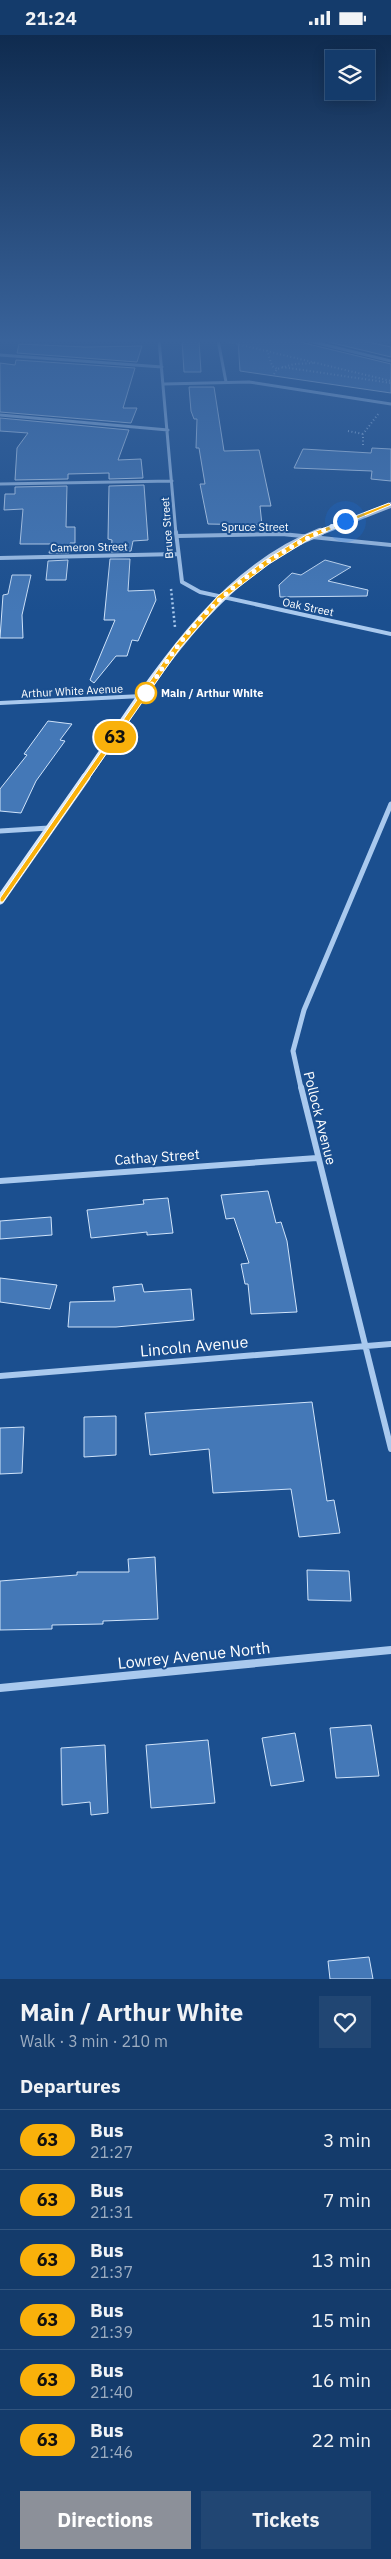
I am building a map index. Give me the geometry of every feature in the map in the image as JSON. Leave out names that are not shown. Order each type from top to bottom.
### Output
[{"type":"main road","points":[[0,900],[182,640],[220,598],[267,563],[308,537],[391,505]]},
{"type":"street","name":"Bruce Street","points":[[168,431],[182,582],[200,592],[220,598]]},
{"type":"street","points":[[0,484],[172,481]]},
{"type":"street","name":"Spruce Street","points":[[178,536],[282,534],[391,545]]},
{"type":"street","name":"Cameron Street","points":[[0,557],[178,554]]},
{"type":"street","name":"Oak Street","points":[[220,598],[391,634]]},
{"type":"street","name":"Arthur White Avenue","points":[[0,703],[144,696]]},
{"type":"street","name":"Pollock Avenue","points":[[391,804],[304,1010],[295,1038],[295,1065],[391,1449]]},
{"type":"street","points":[[0,831],[52,828]]},
{"type":"street","name":"Cathay Street","points":[[0,1181],[317,1158]]},
{"type":"street","name":"Lincoln Avenue","points":[[0,1376],[391,1343]]},
{"type":"street","name":"Lowrey Avenue North","points":[[0,1688],[391,1650]]},
{"type":"path","points":[[348,431],[363,435]]},
{"type":"path","points":[[363,445],[363,435],[366,431]]},
{"type":"path","points":[[171,586],[176,633]]},
{"type":"building","points":[[0,431],[129,431],[118,460],[141,459],[143,478],[109,479],[109,473],[68,474],[68,479],[15,480],[17,448],[28,433]]},
{"type":"building","points":[[197,431],[221,431],[224,451],[259,450],[271,506],[260,506],[262,525],[208,524],[200,484],[205,484],[199,448],[196,448]]},
{"type":"building","points":[[372,448],[391,449],[391,481],[371,479],[372,471],[294,468],[303,449],[371,453]]},
{"type":"building","points":[[144,485],[148,540],[133,541],[131,551],[111,552],[112,540],[108,539],[109,486]]},
{"type":"building","points":[[67,486],[66,527],[75,527],[75,543],[70,543],[69,553],[49,553],[51,544],[20,544],[23,509],[4,510],[5,494],[15,494],[15,487]]},
{"type":"building","points":[[110,559],[130,559],[128,591],[154,590],[156,600],[138,641],[132,640],[127,656],[116,656],[94,683],[90,680],[115,620],[104,620]]},
{"type":"building","points":[[68,560],[66,580],[46,580],[48,561]]},
{"type":"building","points":[[325,560],[351,567],[328,581],[368,590],[367,596],[280,597],[279,585],[292,573],[301,575]]},
{"type":"building","points":[[12,575],[31,575],[22,615],[23,638],[0,638],[3,595],[8,594]]},
{"type":"building","points":[[48,721],[72,724],[60,740],[65,741],[36,781],[21,813],[0,811],[0,789],[27,755],[24,754]]},
{"type":"building","points":[[268,1191],[276,1223],[281,1222],[287,1241],[297,1312],[251,1314],[248,1284],[245,1284],[241,1264],[249,1263],[234,1218],[226,1219],[221,1195]]},
{"type":"building","points":[[168,1198],[173,1233],[147,1235],[147,1232],[91,1238],[87,1210],[144,1204],[143,1200]]},
{"type":"building","points":[[51,1217],[52,1235],[0,1239],[0,1221]]},
{"type":"building","points":[[0,1278],[57,1285],[50,1309],[0,1302]]},
{"type":"building","points":[[142,1284],[144,1292],[191,1289],[194,1320],[116,1327],[68,1327],[70,1302],[115,1301],[113,1287]]},
{"type":"building","points":[[312,1402],[327,1501],[334,1500],[340,1533],[299,1537],[291,1489],[213,1493],[209,1449],[150,1455],[145,1413]]},
{"type":"building","points":[[116,1416],[116,1455],[84,1457],[84,1417]]},
{"type":"building","points":[[24,1427],[22,1473],[0,1474],[0,1428]]},
{"type":"building","points":[[155,1557],[158,1619],[103,1621],[103,1624],[52,1625],[52,1629],[0,1630],[0,1581],[77,1575],[77,1572],[129,1572],[128,1559]]},
{"type":"building","points":[[307,1570],[349,1571],[351,1601],[308,1600]]},
{"type":"building","points":[[371,1725],[379,1776],[336,1778],[330,1728]]},
{"type":"building","points":[[295,1733],[304,1781],[271,1786],[262,1738]]},
{"type":"building","points":[[208,1740],[215,1803],[151,1808],[146,1745]]},
{"type":"building","points":[[105,1745],[108,1813],[91,1815],[90,1802],[62,1805],[61,1748]]},
{"type":"building","points":[[369,1957],[373,1979],[330,1979],[328,1961]]},
{"type":"bus line","name":"63","points":[[0,900],[144,696],[177,646],[220,598],[250,574],[308,537],[332,526],[391,505]]},
{"type":"place","name":"Main / Arthur White","points":[[146,693]]},
{"type":"route","points":[[146,693],[144,696],[182,640],[220,598],[259,568],[288,549],[308,537],[345,521]]}]
